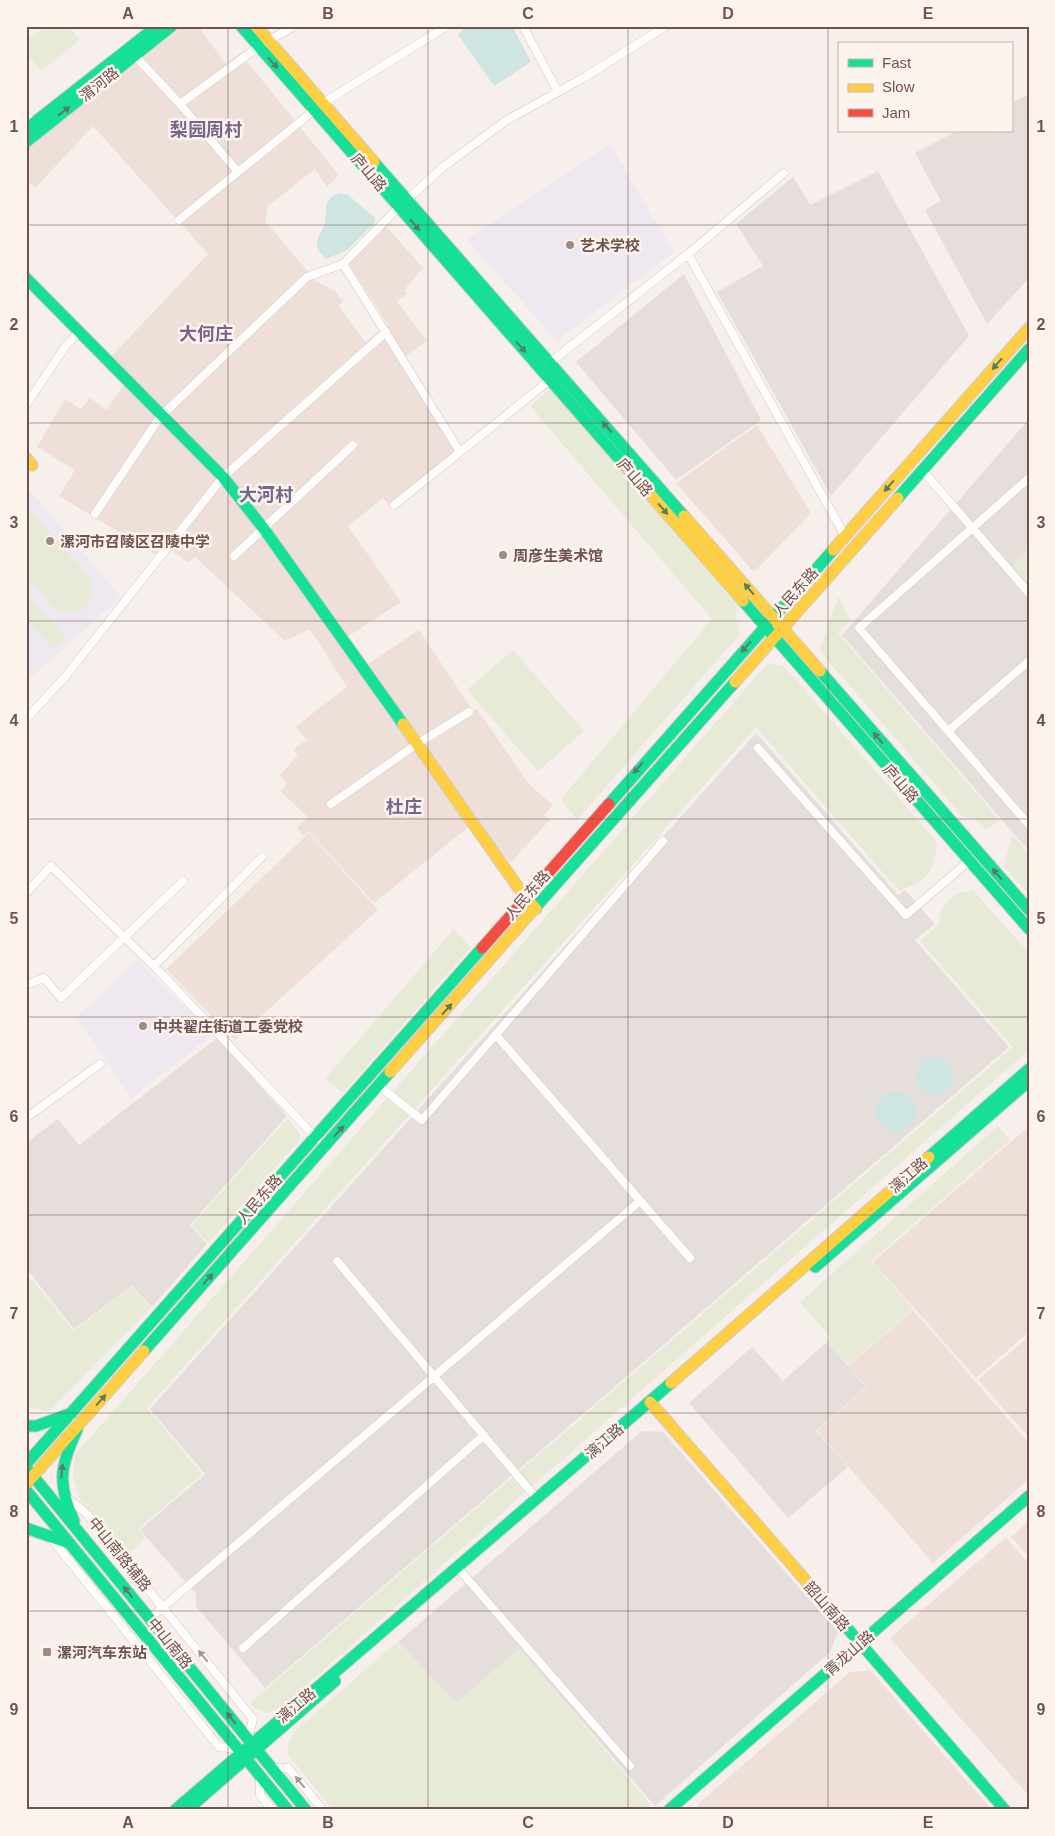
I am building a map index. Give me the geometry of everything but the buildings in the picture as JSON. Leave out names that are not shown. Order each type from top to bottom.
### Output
[{"type":"main road","name":"渭河路","points":[[29,122],[157,26]]},
{"type":"main road","name":"渭河路","points":[[26,142],[172,26]]},
{"type":"main road","name":"庐山路","points":[[241,26],[263,44],[546,366],[773,616],[1029,910]]},
{"type":"main road","name":"庐山路","points":[[256,26],[263,44]]},
{"type":"main road","points":[[26,278],[160,417],[223,477],[264,528],[524,897],[536,908]]},
{"type":"main road","name":"人民东路","points":[[28,1473],[72,1413],[314,1136],[1029,328]]},
{"type":"main road","name":"人民东路","points":[[28,1473],[80,1424],[1029,349]]},
{"type":"main road","name":"庐山路","points":[[546,366],[550,380],[1029,929]]},
{"type":"main road","points":[[969,861],[978,853]]},
{"type":"main road","name":"漓江路","points":[[459,1570],[537,1499],[652,1404],[1029,1069]]},
{"type":"main road","name":"漓江路","points":[[175,1810],[459,1570],[1029,1081]]},
{"type":"main road","name":"韶山南路","points":[[652,1404],[1005,1810]]},
{"type":"main road","points":[[26,1426],[36,1426],[72,1413]]},
{"type":"main road","points":[[80,1424],[64,1457],[61,1475],[63,1495],[80,1534]]},
{"type":"main road","name":"中山南路","points":[[28,1473],[306,1810]]},
{"type":"main road","name":"中山南路","points":[[26,1490],[69,1543],[134,1631],[241,1753],[288,1810]]},
{"type":"main road","name":"青龙山路","points":[[669,1810],[1029,1496]]},
{"type":"main road","points":[[26,1528],[69,1543]]},
{"type":"main road","points":[[134,1631],[149,1619]]},
{"type":"main road","name":"漓江路","points":[[188,1810],[241,1753]]},
{"type":"street","points":[[180,104],[263,44],[294,26]]},
{"type":"street","points":[[180,220],[319,107],[447,26]]},
{"type":"street","points":[[523,26],[558,92]]},
{"type":"street","points":[[95,514],[160,417],[307,277],[343,264],[403,203],[443,167],[507,120],[558,92],[666,26]]},
{"type":"street","points":[[135,56],[180,104],[238,172]]},
{"type":"street","points":[[546,366],[688,254],[784,174]]},
{"type":"street","points":[[688,254],[845,536]]},
{"type":"street","points":[[343,264],[460,452]]},
{"type":"street","points":[[26,719],[65,677],[223,477],[386,332]]},
{"type":"street","points":[[26,405],[68,344],[78,333]]},
{"type":"street","points":[[394,505],[550,380]]},
{"type":"street","points":[[234,556],[353,445]]},
{"type":"street","points":[[922,470],[1029,593]]},
{"type":"street","points":[[1029,478],[859,628],[1029,825]]},
{"type":"street","points":[[948,731],[1029,661]]},
{"type":"street","points":[[331,804],[418,744],[469,712]]},
{"type":"street","points":[[758,748],[906,915],[969,861]]},
{"type":"street","points":[[379,1086],[422,1120],[663,841]]},
{"type":"street","points":[[154,966],[262,857]]},
{"type":"street","points":[[26,893],[52,866],[154,966],[324,1148]]},
{"type":"street","points":[[26,985],[44,978],[61,998],[126,938],[183,881]]},
{"type":"street","points":[[496,1035],[690,1258]]},
{"type":"street","points":[[26,1118],[100,1064]]},
{"type":"street","points":[[149,1619],[640,1201]]},
{"type":"street","points":[[337,1260],[537,1499]]},
{"type":"street","points":[[244,1648],[484,1435]]},
{"type":"street","name":"中山南路辅路","points":[[63,1495],[87,1514],[253,1719],[252,1744]]},
{"type":"street","points":[[49,1535],[69,1563],[134,1631]]},
{"type":"street","points":[[459,1570],[630,1766]]},
{"type":"street","points":[[272,1768],[288,1768],[323,1810]]},
{"type":"street","points":[[260,1776],[260,1795],[272,1810]]},
{"type":"shaded area","points":[[183,26],[198,26],[226,64],[240,53],[339,175],[327,187],[315,169],[268,206],[265,221],[317,282],[334,290],[343,301],[339,306],[365,342],[388,325],[348,262],[385,225],[423,268],[404,290],[407,294],[397,301],[427,341],[400,360],[456,449],[390,506],[383,498],[348,526],[401,602],[347,637],[365,666],[419,630],[473,711],[477,709],[529,784],[553,805],[544,815],[550,820],[510,863],[476,821],[374,903],[309,832],[304,836],[297,827],[308,817],[280,791],[287,784],[280,775],[298,755],[293,749],[307,740],[295,727],[347,687],[310,629],[285,641],[195,557],[187,562],[163,544],[155,554],[59,496],[75,470],[37,447],[65,399],[81,409],[90,398],[107,410],[129,376],[112,356],[208,254],[93,126],[35,188],[26,179],[26,149]]},
{"type":"shaded area","points":[[1027,95],[1029,99],[1029,278],[987,324],[925,210],[941,201],[915,153],[955,132],[1012,132],[1012,102]]},
{"type":"shaded area","name":"艺术学校","points":[[610,144],[674,252],[557,341],[466,239]]},
{"type":"shaded area","points":[[878,171],[969,336],[831,496],[717,292],[763,266],[736,224],[793,177],[810,205]]},
{"type":"shaded area","points":[[684,274],[761,420],[676,480],[576,362]]},
{"type":"shaded area","points":[[1029,419],[1029,851],[842,635]]},
{"type":"shaded area","points":[[757,425],[811,513],[754,572],[676,483]]},
{"type":"shaded area","name":"漯河市召陵区召陵中学","points":[[26,486],[121,597],[26,682]]},
{"type":"shaded area","points":[[756,733],[898,895],[905,890],[935,924],[915,940],[1009,1047],[265,1688],[196,1606],[196,1594],[140,1530],[205,1474],[150,1409]]},
{"type":"shaded area","points":[[309,833],[378,910],[235,1040],[166,969]]},
{"type":"shaded area","name":"中共翟庄街道工委党校","points":[[137,960],[212,1035],[131,1098],[77,1017]]},
{"type":"shaded area","points":[[217,1038],[287,1116],[190,1225],[207,1244],[152,1307],[132,1286],[74,1329],[26,1268],[26,1143],[58,1119],[79,1145]]},
{"type":"shaded area","points":[[1029,1126],[1029,1332],[976,1378],[873,1262]]},
{"type":"shaded area","points":[[913,1310],[1029,1443],[1029,1479],[933,1563],[817,1431],[867,1387],[848,1366]]},
{"type":"shaded area","points":[[1029,1336],[1029,1437],[978,1380]]},
{"type":"shaded area","points":[[827,1342],[866,1387],[816,1431],[848,1467],[788,1518],[689,1403],[752,1347],[783,1381]]},
{"type":"shaded area","points":[[642,1431],[663,1432],[838,1632],[830,1652],[655,1806],[519,1649],[456,1703],[398,1642]]},
{"type":"shaded area","points":[[1029,1521],[1029,1557],[1011,1537]]},
{"type":"shaded area","points":[[1006,1537],[1029,1564],[1029,1796],[890,1638]]},
{"type":"shaded area","points":[[870,1670],[992,1810],[698,1810],[698,1804],[850,1672]]},
{"type":"green space","points":[[45,26],[69,26],[80,40],[41,71],[26,52],[26,41]]},
{"type":"green space","points":[[550,389],[737,605],[736,619],[740,634],[577,820],[561,799],[712,619],[530,406]]},
{"type":"green space","points":[[26,505],[90,578],[92,593],[90,601],[79,612],[63,613],[53,607],[26,576]]},
{"type":"green space","points":[[1029,548],[1029,585],[1014,568],[1014,563]]},
{"type":"green space","points":[[26,593],[66,638],[53,649],[26,618]]},
{"type":"green space","points":[[838,597],[851,620],[838,633],[1000,821],[986,829],[974,817],[963,817],[820,651]]},
{"type":"green space","points":[[513,650],[584,731],[538,771],[467,690]]},
{"type":"green space","points":[[768,663],[784,666],[937,842],[931,869],[923,879],[899,891],[756,727],[147,1408],[202,1474],[138,1529],[145,1539],[127,1555],[80,1499],[73,1477],[75,1455]]},
{"type":"green space","points":[[1012,834],[1029,854],[1029,895],[1004,866]]},
{"type":"green space","points":[[973,890],[1029,953],[1029,1050],[281,1707],[268,1713],[256,1709],[250,1703],[1013,1047],[920,941],[938,925],[943,906],[956,894]]},
{"type":"green space","points":[[454,929],[471,947],[343,1093],[325,1079]]},
{"type":"green space","points":[[288,1118],[300,1135],[300,1140],[208,1243],[192,1225]]},
{"type":"green space","points":[[998,1126],[1010,1140],[871,1261],[913,1309],[848,1365],[827,1342],[831,1338],[800,1302]]},
{"type":"green space","points":[[32,1279],[73,1331],[132,1287],[151,1308],[49,1411],[26,1407],[26,1284]]},
{"type":"green space","points":[[397,1642],[456,1703],[519,1649],[651,1805],[646,1810],[333,1810],[288,1755],[288,1744],[293,1733]]},
{"type":"water","points":[[466,26],[512,26],[531,62],[494,86],[458,35]]},
{"type":"water","points":[[340,193],[348,195],[375,218],[375,223],[347,250],[326,259],[318,249],[317,240],[324,226],[328,202],[334,195]]},
{"type":"water","points":[[935,1057],[949,1062],[954,1076],[949,1090],[935,1095],[921,1090],[916,1076],[921,1062]]},
{"type":"water","points":[[900,1091],[907,1094],[913,1100],[916,1111],[915,1119],[907,1128],[900,1131],[892,1131],[885,1128],[877,1119],[876,1107],[879,1100],[888,1092]]},
{"type":"traffic: fast","points":[[26,129],[157,26]]},
{"type":"traffic: fast","points":[[26,142],[172,26]]},
{"type":"traffic: fast","points":[[241,26],[627,468]]},
{"type":"traffic: fast","points":[[374,162],[684,516]]},
{"type":"traffic: fast","points":[[26,278],[223,477],[264,529],[403,724]]},
{"type":"traffic: fast","points":[[898,498],[1029,349]]},
{"type":"traffic: fast","points":[[609,804],[833,550]]},
{"type":"traffic: fast","points":[[743,601],[1029,929]]},
{"type":"traffic: fast","points":[[820,671],[1029,910]]},
{"type":"traffic: fast","points":[[534,909],[735,682]]},
{"type":"traffic: fast","points":[[26,1464],[482,948]]},
{"type":"traffic: fast","points":[[929,1157],[1029,1069]]},
{"type":"traffic: fast","points":[[144,1351],[390,1072]]},
{"type":"traffic: fast","points":[[815,1267],[1029,1081]]},
{"type":"traffic: fast","points":[[175,1810],[671,1383]]},
{"type":"traffic: fast","points":[[26,1426],[36,1426],[72,1413]]},
{"type":"traffic: fast","points":[[74,1521],[65,1496],[63,1475],[67,1454],[77,1430]]},
{"type":"traffic: fast","points":[[29,1471],[306,1810]]},
{"type":"traffic: fast","points":[[26,1490],[288,1810]]},
{"type":"traffic: fast","points":[[669,1810],[1029,1496]]},
{"type":"traffic: fast","points":[[26,1528],[69,1543]]},
{"type":"traffic: fast","points":[[841,1621],[1005,1810]]},
{"type":"traffic: fast","points":[[187,1810],[335,1681]]},
{"type":"traffic: slow","points":[[256,26],[374,162]]},
{"type":"traffic: slow","points":[[833,550],[1029,328]]},
{"type":"traffic: slow","points":[[26,458],[32,465]]},
{"type":"traffic: slow","points":[[627,468],[743,601]]},
{"type":"traffic: slow","points":[[735,682],[898,498]]},
{"type":"traffic: slow","points":[[684,516],[820,671]]},
{"type":"traffic: slow","points":[[403,724],[525,897],[536,909]]},
{"type":"traffic: slow","points":[[390,1072],[534,909]]},
{"type":"traffic: slow","points":[[671,1383],[929,1157]]},
{"type":"traffic: slow","points":[[26,1484],[144,1351]]},
{"type":"traffic: slow","points":[[650,1402],[841,1621]]},
{"type":"traffic: jam","points":[[482,948],[609,804]]},
{"type":"place","name":"艺术学校","points":[[570,245]]},
{"type":"place","name":"漯河市召陵区召陵中学","points":[[50,541]]},
{"type":"place","name":"周彦生美术馆","points":[[503,555]]},
{"type":"place","name":"中共翟庄街道工委党校","points":[[143,1026]]},
{"type":"place","name":"漯河汽车东站","points":[[47,1652]]},
{"type":"district","name":"梨园周村","points":[[206,130]]},
{"type":"district","name":"大何庄","points":[[206,334]]},
{"type":"district","name":"大河村","points":[[266,495]]},
{"type":"district","name":"杜庄","points":[[404,807]]}]
